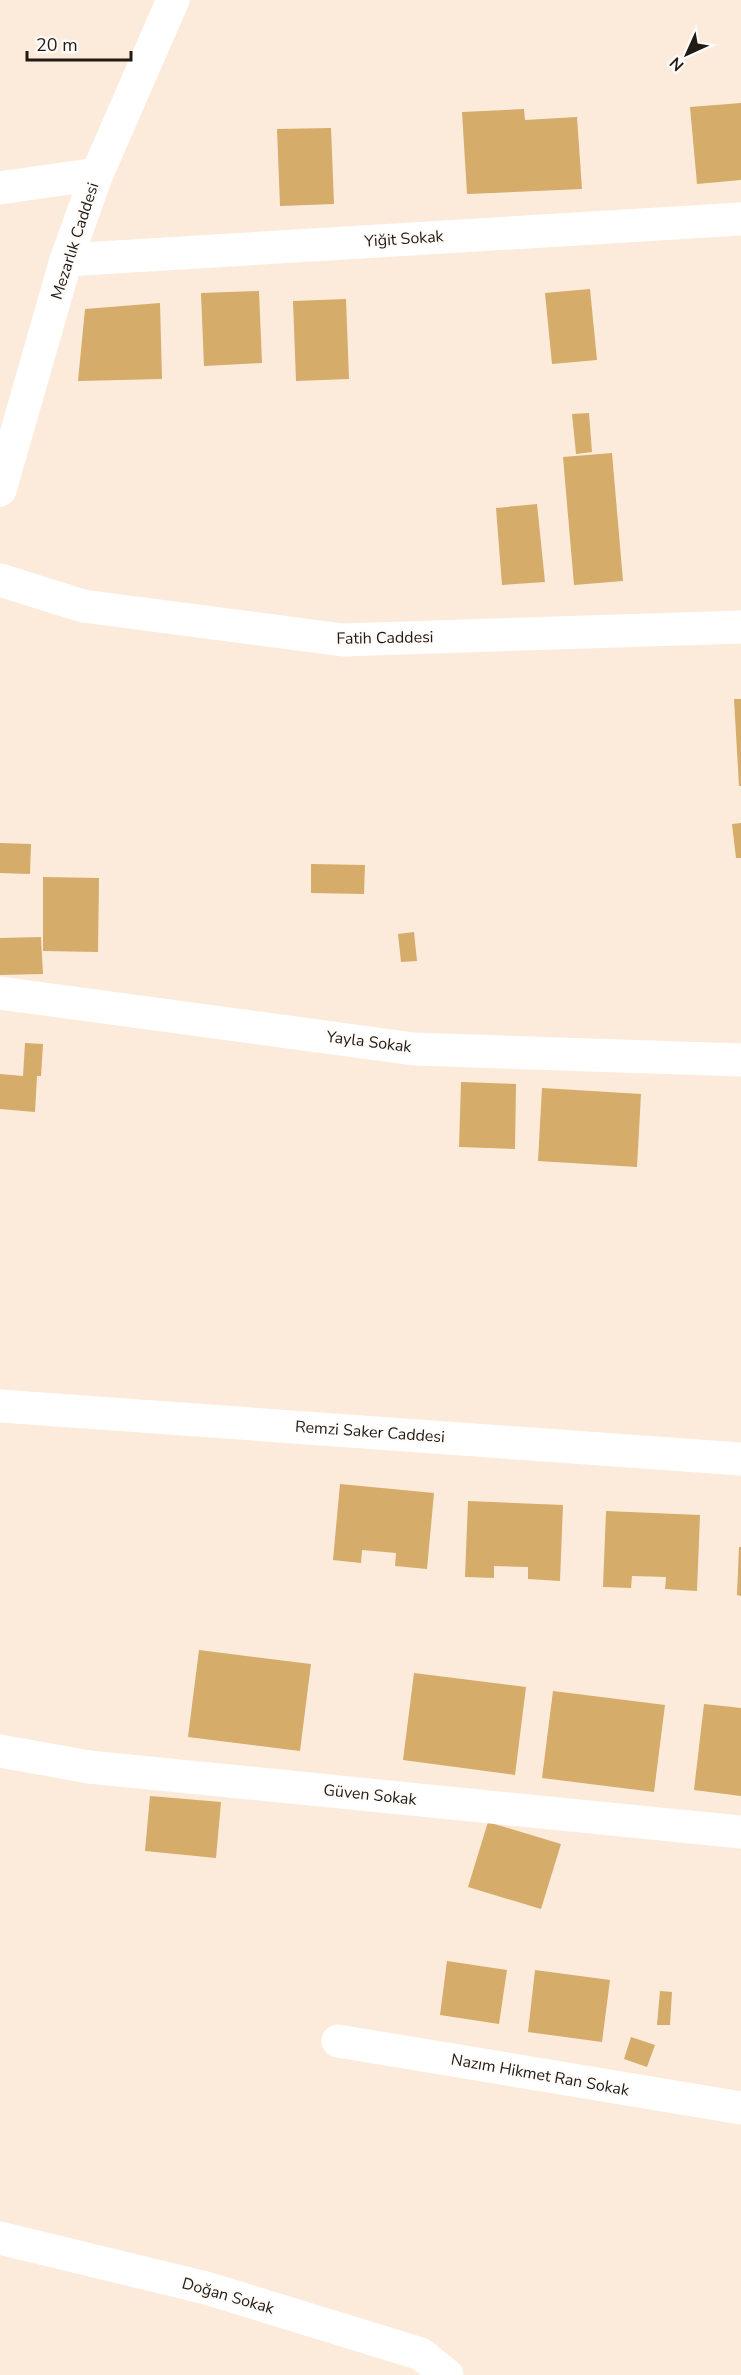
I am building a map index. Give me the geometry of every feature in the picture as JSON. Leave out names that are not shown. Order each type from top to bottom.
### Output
[{"type":"street","name":"Mezarlık Caddesi","points":[[0,490],[66,260],[97,174],[173,0]]},
{"type":"street","points":[[0,188],[97,174]]},
{"type":"street","name":"Yiğit Sokak","points":[[66,260],[741,219]]},
{"type":"street","name":"Fatih Caddesi","points":[[0,580],[83,606],[343,640],[741,627]]},
{"type":"street","name":"Yayla Sokak","points":[[0,993],[414,1048],[741,1060]]},
{"type":"street","name":"Remzi Saker Caddesi","points":[[0,1406],[741,1460]]},
{"type":"street","name":"Güven Sokak","points":[[0,1751],[89,1767],[741,1832]]},
{"type":"street","name":"Nazım Hikmet Ran Sokak","points":[[338,2041],[741,2108]]},
{"type":"street","name":"Doğan Sokak","points":[[0,2238],[206,2288],[410,2350],[421,2354],[447,2375]]},
{"type":"building","points":[[741,103],[741,180],[697,184],[690,107]]},
{"type":"building","points":[[524,109],[525,120],[577,117],[582,189],[467,194],[462,112]]},
{"type":"building","points":[[331,128],[334,204],[280,206],[277,129]]},
{"type":"building","points":[[590,289],[597,360],[552,364],[545,293]]},
{"type":"building","points":[[259,291],[262,363],[204,366],[201,293]]},
{"type":"building","points":[[346,299],[349,379],[296,381],[293,301]]},
{"type":"building","points":[[160,303],[162,379],[78,381],[85,309]]},
{"type":"building","points":[[589,413],[592,452],[576,454],[572,414]]},
{"type":"building","points":[[612,453],[623,581],[574,585],[563,457]]},
{"type":"building","points":[[537,504],[545,582],[502,585],[496,508]]},
{"type":"building","points":[[734,699],[741,699],[741,786],[739,786]]},
{"type":"building","points":[[741,823],[741,858],[736,858],[732,824]]},
{"type":"building","points":[[0,843],[31,844],[30,874],[0,873]]},
{"type":"building","points":[[311,864],[365,865],[364,894],[311,893]]},
{"type":"building","points":[[43,877],[99,878],[98,952],[43,951]]},
{"type":"building","points":[[414,932],[417,961],[401,962],[398,934]]},
{"type":"building","points":[[41,937],[43,974],[0,975],[0,938]]},
{"type":"building","points":[[25,1043],[43,1044],[41,1076],[37,1076],[35,1112],[0,1109],[0,1074],[23,1076]]},
{"type":"building","points":[[461,1082],[516,1084],[515,1149],[459,1147]]},
{"type":"building","points":[[542,1088],[641,1094],[637,1167],[538,1161]]},
{"type":"building","points":[[340,1484],[434,1493],[427,1569],[395,1566],[396,1553],[362,1550],[361,1563],[333,1560]]},
{"type":"building","points":[[468,1501],[563,1505],[560,1581],[528,1579],[528,1567],[494,1566],[494,1578],[465,1577]]},
{"type":"building","points":[[606,1511],[700,1515],[697,1591],[665,1589],[666,1577],[632,1576],[631,1588],[603,1587]]},
{"type":"building","points":[[739,1547],[741,1547],[741,1596],[737,1595]]},
{"type":"building","points":[[199,1650],[311,1664],[300,1751],[188,1737]]},
{"type":"building","points":[[414,1673],[526,1687],[515,1775],[403,1760]]},
{"type":"building","points":[[553,1691],[665,1705],[654,1792],[542,1778]]},
{"type":"building","points":[[704,1704],[741,1708],[741,1796],[694,1790]]},
{"type":"building","points":[[150,1796],[221,1802],[216,1858],[145,1851]]},
{"type":"building","points":[[488,1822],[561,1844],[541,1909],[468,1887]]},
{"type":"building","points":[[447,1961],[507,1970],[499,2024],[440,2015]]},
{"type":"building","points":[[535,1970],[610,1980],[602,2042],[528,2032]]},
{"type":"building","points":[[660,1991],[672,1992],[670,2025],[657,2025]]},
{"type":"building","points":[[631,2037],[655,2045],[647,2067],[624,2059]]}]
